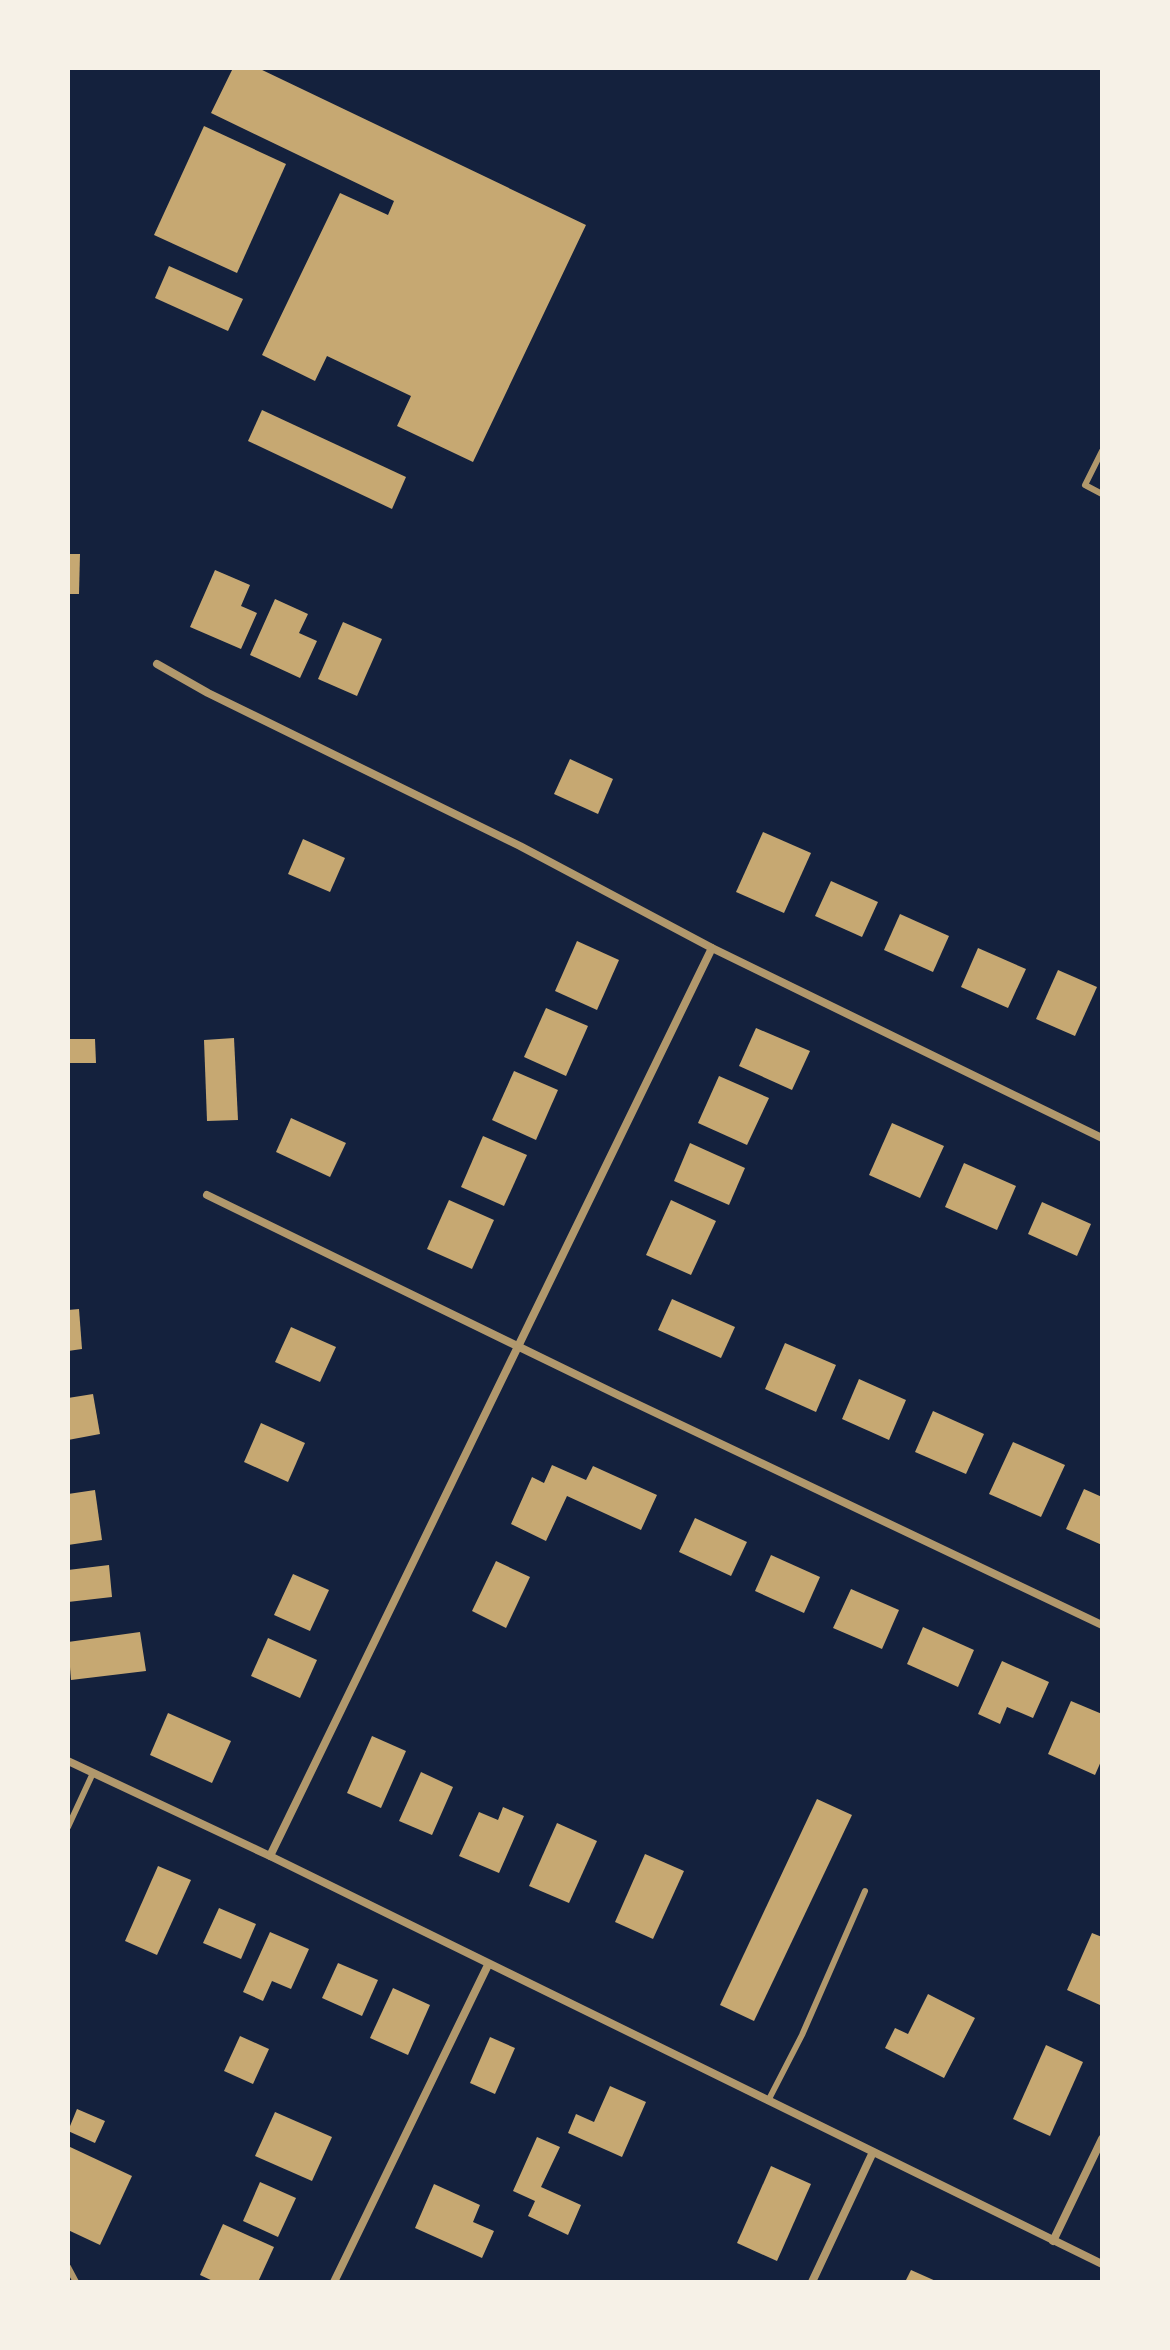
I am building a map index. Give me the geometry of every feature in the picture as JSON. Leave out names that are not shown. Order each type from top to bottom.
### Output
[{"type":"street","points":[[157,664],[208,693],[520,846],[712,948],[1102,1138]]},
{"type":"street","points":[[270,1856],[712,948]]},
{"type":"street","points":[[207,1195],[1102,1625]]},
{"type":"street","points":[[68,1761],[270,1856],[1102,2264]]},
{"type":"street","points":[[334,2282],[488,1965]]},
{"type":"street","points":[[1053,2241],[1102,2139]]},
{"type":"street","points":[[812,2282],[873,2152]]},
{"type":"lane","points":[[1102,451],[1085,485],[1102,494]]},
{"type":"lane","points":[[68,1827],[93,1773]]},
{"type":"lane","points":[[768,2101],[802,2035],[865,1891]]},
{"type":"lane","points":[[68,2267],[76,2282]]},
{"type":"building","points":[[233,68],[258,68],[586,225],[473,462],[397,426],[411,396],[327,356],[315,381],[262,355],[340,193],[388,215],[394,201],[211,113]]},
{"type":"building","points":[[204,126],[286,164],[237,273],[154,235]]},
{"type":"building","points":[[169,266],[243,299],[228,331],[155,298]]},
{"type":"building","points":[[262,410],[406,477],[392,509],[248,441]]},
{"type":"building","points":[[68,554],[80,554],[79,594],[68,594]]},
{"type":"building","points":[[215,570],[250,585],[241,606],[257,613],[241,649],[190,627]]},
{"type":"building","points":[[275,599],[308,614],[299,633],[317,641],[300,678],[250,655]]},
{"type":"building","points":[[343,622],[382,639],[357,696],[318,679]]},
{"type":"building","points":[[570,759],[613,779],[598,814],[554,794]]},
{"type":"building","points":[[763,832],[811,853],[784,913],[736,892]]},
{"type":"building","points":[[303,839],[345,858],[330,892],[288,874]]},
{"type":"building","points":[[831,881],[878,902],[862,937],[815,916]]},
{"type":"building","points":[[900,914],[949,936],[933,972],[884,950]]},
{"type":"building","points":[[577,941],[619,960],[597,1010],[555,991]]},
{"type":"building","points":[[978,948],[1026,969],[1008,1008],[961,987]]},
{"type":"building","points":[[1058,970],[1097,987],[1075,1036],[1036,1019]]},
{"type":"building","points":[[546,1008],[588,1026],[566,1076],[524,1057]]},
{"type":"building","points":[[756,1028],[810,1051],[792,1090],[739,1066]]},
{"type":"building","points":[[234,1038],[238,1120],[207,1121],[204,1040]]},
{"type":"building","points":[[68,1039],[95,1039],[96,1063],[68,1063]]},
{"type":"building","points":[[514,1071],[558,1090],[536,1140],[492,1120]]},
{"type":"building","points":[[719,1076],[769,1098],[747,1145],[698,1123]]},
{"type":"building","points":[[291,1118],[346,1143],[330,1177],[276,1152]]},
{"type":"building","points":[[892,1123],[944,1146],[920,1198],[869,1175]]},
{"type":"building","points":[[483,1136],[527,1155],[504,1206],[461,1187]]},
{"type":"building","points":[[690,1143],[745,1168],[729,1205],[674,1181]]},
{"type":"building","points":[[964,1163],[1016,1186],[997,1230],[945,1207]]},
{"type":"building","points":[[449,1200],[494,1220],[472,1269],[427,1249]]},
{"type":"building","points":[[671,1200],[716,1221],[691,1275],[646,1255]]},
{"type":"building","points":[[1042,1202],[1091,1224],[1077,1256],[1028,1234]]},
{"type":"building","points":[[672,1299],[735,1327],[721,1358],[658,1330]]},
{"type":"building","points":[[79,1309],[82,1349],[68,1351],[68,1310]]},
{"type":"building","points":[[291,1327],[336,1347],[320,1382],[275,1362]]},
{"type":"building","points":[[785,1343],[836,1365],[816,1412],[765,1389]]},
{"type":"building","points":[[859,1379],[906,1400],[889,1440],[842,1419]]},
{"type":"building","points":[[93,1394],[100,1434],[68,1440],[68,1398]]},
{"type":"building","points":[[933,1411],[984,1434],[966,1474],[915,1452]]},
{"type":"building","points":[[261,1423],[305,1443],[288,1482],[244,1462]]},
{"type":"building","points":[[1013,1442],[1065,1465],[1041,1517],[989,1494]]},
{"type":"building","points":[[552,1465],[586,1480],[593,1466],[657,1495],[641,1530],[567,1496],[546,1541],[511,1524],[532,1477],[544,1483]]},
{"type":"building","points":[[1084,1489],[1102,1497],[1102,1545],[1066,1529]]},
{"type":"building","points":[[95,1490],[102,1540],[68,1545],[68,1494]]},
{"type":"building","points":[[695,1518],[747,1542],[731,1576],[679,1552]]},
{"type":"building","points":[[771,1555],[820,1577],[804,1613],[755,1591]]},
{"type":"building","points":[[496,1561],[530,1577],[506,1628],[472,1611]]},
{"type":"building","points":[[109,1565],[112,1597],[68,1602],[68,1570]]},
{"type":"building","points":[[293,1574],[329,1590],[310,1631],[274,1615]]},
{"type":"building","points":[[851,1589],[899,1610],[882,1649],[833,1628]]},
{"type":"building","points":[[923,1627],[974,1650],[958,1687],[907,1664]]},
{"type":"building","points":[[140,1632],[146,1671],[71,1680],[68,1642]]},
{"type":"building","points":[[268,1638],[317,1660],[300,1698],[251,1676]]},
{"type":"building","points":[[1002,1661],[1049,1682],[1033,1718],[1007,1707],[1000,1724],[978,1714]]},
{"type":"building","points":[[1071,1701],[1102,1714],[1102,1759],[1095,1775],[1048,1754]]},
{"type":"building","points":[[168,1713],[231,1741],[212,1783],[150,1755]]},
{"type":"building","points":[[372,1736],[406,1751],[381,1808],[347,1793]]},
{"type":"building","points":[[421,1772],[453,1787],[432,1835],[399,1821]]},
{"type":"building","points":[[817,1799],[852,1815],[754,2021],[720,2005]]},
{"type":"building","points":[[503,1807],[524,1816],[499,1873],[459,1856],[479,1812],[498,1820]]},
{"type":"building","points":[[557,1823],[597,1841],[569,1903],[529,1886]]},
{"type":"building","points":[[645,1854],[684,1871],[653,1939],[615,1922]]},
{"type":"building","points":[[158,1866],[191,1880],[157,1955],[125,1941]]},
{"type":"building","points":[[219,1908],[256,1924],[241,1959],[203,1943]]},
{"type":"building","points":[[270,1932],[309,1949],[291,1989],[272,1981],[263,2001],[243,1992]]},
{"type":"building","points":[[1092,1933],[1102,1937],[1100,2005],[1067,1990]]},
{"type":"building","points":[[338,1963],[378,1980],[362,2016],[322,1998]]},
{"type":"building","points":[[393,1988],[430,2005],[408,2055],[370,2038]]},
{"type":"building","points":[[928,1994],[975,2018],[944,2078],[885,2048],[895,2028],[908,2034]]},
{"type":"building","points":[[240,2036],[269,2049],[253,2084],[224,2071]]},
{"type":"building","points":[[490,2037],[515,2048],[495,2094],[470,2083]]},
{"type":"building","points":[[1046,2045],[1083,2062],[1050,2136],[1013,2119]]},
{"type":"building","points":[[610,2086],[646,2102],[622,2157],[568,2133],[576,2114],[594,2122]]},
{"type":"building","points":[[77,2109],[105,2121],[95,2143],[68,2131]]},
{"type":"building","points":[[275,2112],[332,2137],[312,2181],[255,2156]]},
{"type":"building","points":[[537,2137],[560,2147],[541,2187],[581,2205],[568,2235],[528,2216],[535,2201],[513,2191]]},
{"type":"building","points":[[68,2146],[132,2176],[100,2245],[68,2230]]},
{"type":"building","points":[[771,2166],[811,2184],[777,2261],[737,2243]]},
{"type":"building","points":[[260,2182],[296,2198],[278,2237],[243,2221]]},
{"type":"building","points":[[434,2184],[480,2205],[473,2222],[494,2231],[482,2258],[415,2228]]},
{"type":"building","points":[[223,2224],[274,2247],[258,2282],[215,2282],[200,2275]]},
{"type":"building","points":[[911,2270],[938,2282],[905,2282]]}]
